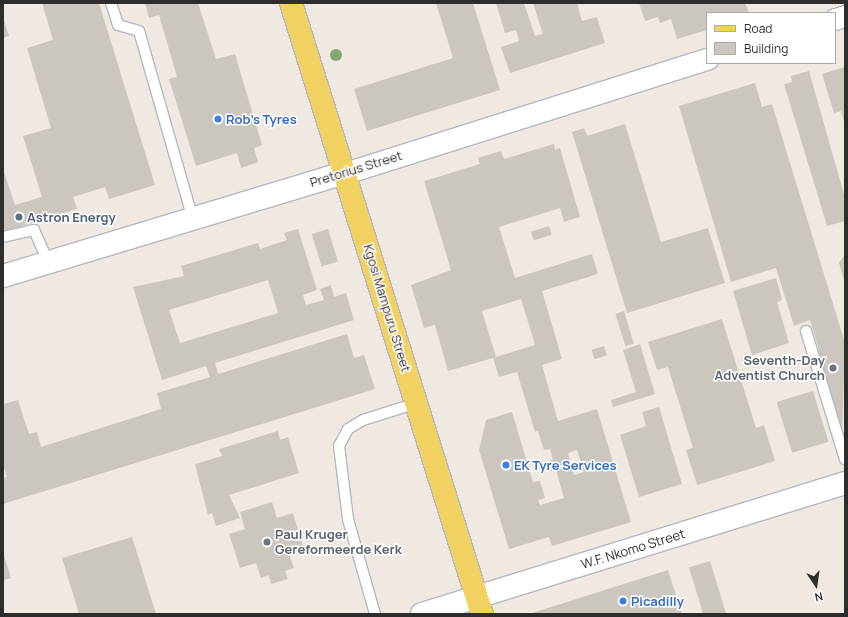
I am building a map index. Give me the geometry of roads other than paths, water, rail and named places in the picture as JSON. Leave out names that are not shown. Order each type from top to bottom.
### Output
[{"type":"main road","name":"Kgosi Mampuru Street","points":[[291,3],[480,605]]},
{"type":"main road","name":"Pretorius Street","points":[[3,276],[345,173]]},
{"type":"main road","name":"W.F. Nkomo Street","points":[[422,614],[480,605],[845,483]]},
{"type":"street","name":"Pretorius Street","points":[[345,173],[706,59]]},
{"type":"lane","points":[[111,3],[118,25],[139,31],[193,219]]},
{"type":"lane","points":[[3,237],[34,230],[48,262]]},
{"type":"lane","points":[[806,331],[845,460]]},
{"type":"lane","points":[[375,614],[348,519],[339,446],[348,429],[363,420],[417,403]]},
{"type":"place","name":"Rob's Tyres","points":[[218,119]]},
{"type":"place","name":"Astron Energy","points":[[19,217]]},
{"type":"place","name":"Seventh-Day Adventist Church","points":[[833,368]]},
{"type":"place","name":"EK Tyre Services","points":[[506,465]]},
{"type":"place","name":"Paul Kruger Gereformeerde Kerk","points":[[267,542]]},
{"type":"place","name":"Picadilly","points":[[623,601]]}]
